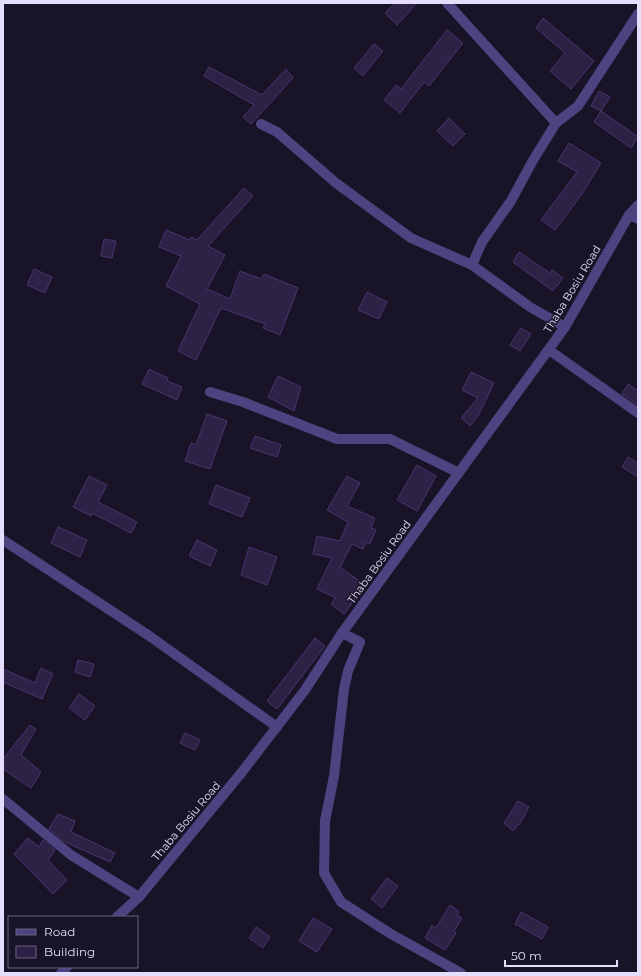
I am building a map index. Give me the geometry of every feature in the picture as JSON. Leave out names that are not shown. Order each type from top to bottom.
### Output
[{"type":"street","points":[[448,3],[556,123]]},
{"type":"street","points":[[472,265],[482,242],[511,200],[556,123],[578,106],[638,14]]},
{"type":"street","points":[[261,124],[277,132],[336,183],[411,238],[472,265],[530,307],[565,327]]},
{"type":"street","name":"Thaba Bosiu Road","points":[[118,916],[139,897],[242,772],[305,690],[342,633],[431,512],[457,472],[565,327],[634,217],[638,205]]},
{"type":"street","points":[[549,350],[638,413]]},
{"type":"street","points":[[210,392],[243,402],[337,439],[390,439],[457,472]]},
{"type":"street","points":[[3,540],[148,635],[276,727]]},
{"type":"street","points":[[342,633],[360,642],[348,671],[344,689],[334,776],[325,821],[324,873],[341,902],[391,934],[461,973]]},
{"type":"street","points":[[3,798],[72,854],[139,897]]},
{"type":"building","points":[[395,3],[417,3],[397,25],[385,13]]},
{"type":"building","points":[[543,18],[594,61],[571,89],[550,71],[565,53],[536,28]]},
{"type":"building","points":[[447,30],[463,43],[429,86],[424,82],[400,113],[384,100],[396,85],[401,89]]},
{"type":"building","points":[[374,44],[383,51],[363,76],[354,68]]},
{"type":"building","points":[[209,67],[262,95],[286,69],[293,78],[251,124],[243,117],[254,105],[204,76]]},
{"type":"building","points":[[599,91],[610,97],[601,111],[591,106]]},
{"type":"building","points":[[601,111],[638,137],[631,148],[594,122]]},
{"type":"building","points":[[449,118],[465,134],[453,146],[437,131]]},
{"type":"building","points":[[569,143],[601,163],[582,194],[555,230],[541,220],[577,172],[558,161]]},
{"type":"building","points":[[244,188],[253,196],[208,246],[225,255],[207,289],[230,299],[240,271],[261,279],[264,274],[298,288],[280,335],[263,328],[265,324],[221,308],[196,360],[178,351],[200,304],[166,286],[181,256],[159,247],[166,230],[190,240],[191,237],[197,240]]},
{"type":"building","points":[[104,239],[116,241],[112,258],[101,256]]},
{"type":"building","points":[[519,252],[550,273],[552,270],[563,278],[553,291],[513,262]]},
{"type":"building","points":[[34,269],[52,277],[45,293],[27,285]]},
{"type":"building","points":[[367,292],[387,302],[379,319],[358,310]]},
{"type":"building","points":[[521,328],[531,334],[520,351],[510,345]]},
{"type":"building","points":[[149,369],[168,378],[167,381],[182,387],[177,400],[142,384]]},
{"type":"building","points":[[471,372],[494,383],[478,416],[470,426],[461,418],[478,398],[462,390]]},
{"type":"building","points":[[278,376],[301,387],[294,411],[268,397]]},
{"type":"building","points":[[628,384],[638,391],[638,405],[622,394]]},
{"type":"building","points":[[207,414],[227,421],[210,469],[185,461],[191,443],[196,445]]},
{"type":"building","points":[[255,436],[281,445],[277,457],[250,448]]},
{"type":"building","points":[[628,457],[638,463],[638,477],[622,467]]},
{"type":"building","points":[[417,465],[436,476],[417,511],[397,500]]},
{"type":"building","points":[[89,476],[107,485],[98,502],[137,522],[131,533],[92,513],[91,516],[73,507]]},
{"type":"building","points":[[347,476],[360,483],[347,506],[375,518],[371,528],[376,530],[370,544],[366,542],[363,549],[352,544],[340,567],[365,585],[344,614],[331,604],[336,598],[317,589],[332,558],[313,554],[317,536],[340,541],[348,522],[327,510]]},
{"type":"building","points":[[216,485],[250,498],[242,517],[209,504]]},
{"type":"building","points":[[58,527],[87,540],[80,557],[51,543]]},
{"type":"building","points":[[197,540],[217,550],[210,566],[189,556]]},
{"type":"building","points":[[249,547],[277,557],[267,585],[241,575]]},
{"type":"building","points":[[315,638],[325,646],[277,709],[267,701]]},
{"type":"building","points":[[78,660],[94,664],[90,677],[75,672]]},
{"type":"building","points":[[41,668],[53,674],[42,699],[3,682],[3,669],[35,683]]},
{"type":"building","points":[[79,694],[95,706],[85,720],[69,708]]},
{"type":"building","points":[[30,725],[36,729],[21,755],[41,772],[31,788],[3,769],[3,759]]},
{"type":"building","points":[[185,733],[200,740],[195,750],[180,743]]},
{"type":"building","points":[[518,801],[529,807],[521,822],[513,831],[504,823]]},
{"type":"building","points":[[58,814],[75,821],[71,832],[115,853],[110,862],[65,842],[49,829]]},
{"type":"building","points":[[28,838],[39,847],[43,840],[55,850],[48,860],[67,880],[53,894],[14,854]]},
{"type":"building","points":[[387,878],[398,886],[382,908],[371,899]]},
{"type":"building","points":[[450,905],[459,911],[457,915],[462,918],[454,931],[456,933],[445,950],[425,938],[432,925],[436,928]]},
{"type":"building","points":[[521,912],[548,927],[542,939],[515,924]]},
{"type":"building","points":[[313,918],[332,929],[317,952],[299,941]]},
{"type":"building","points":[[256,927],[270,937],[263,948],[249,938]]}]
